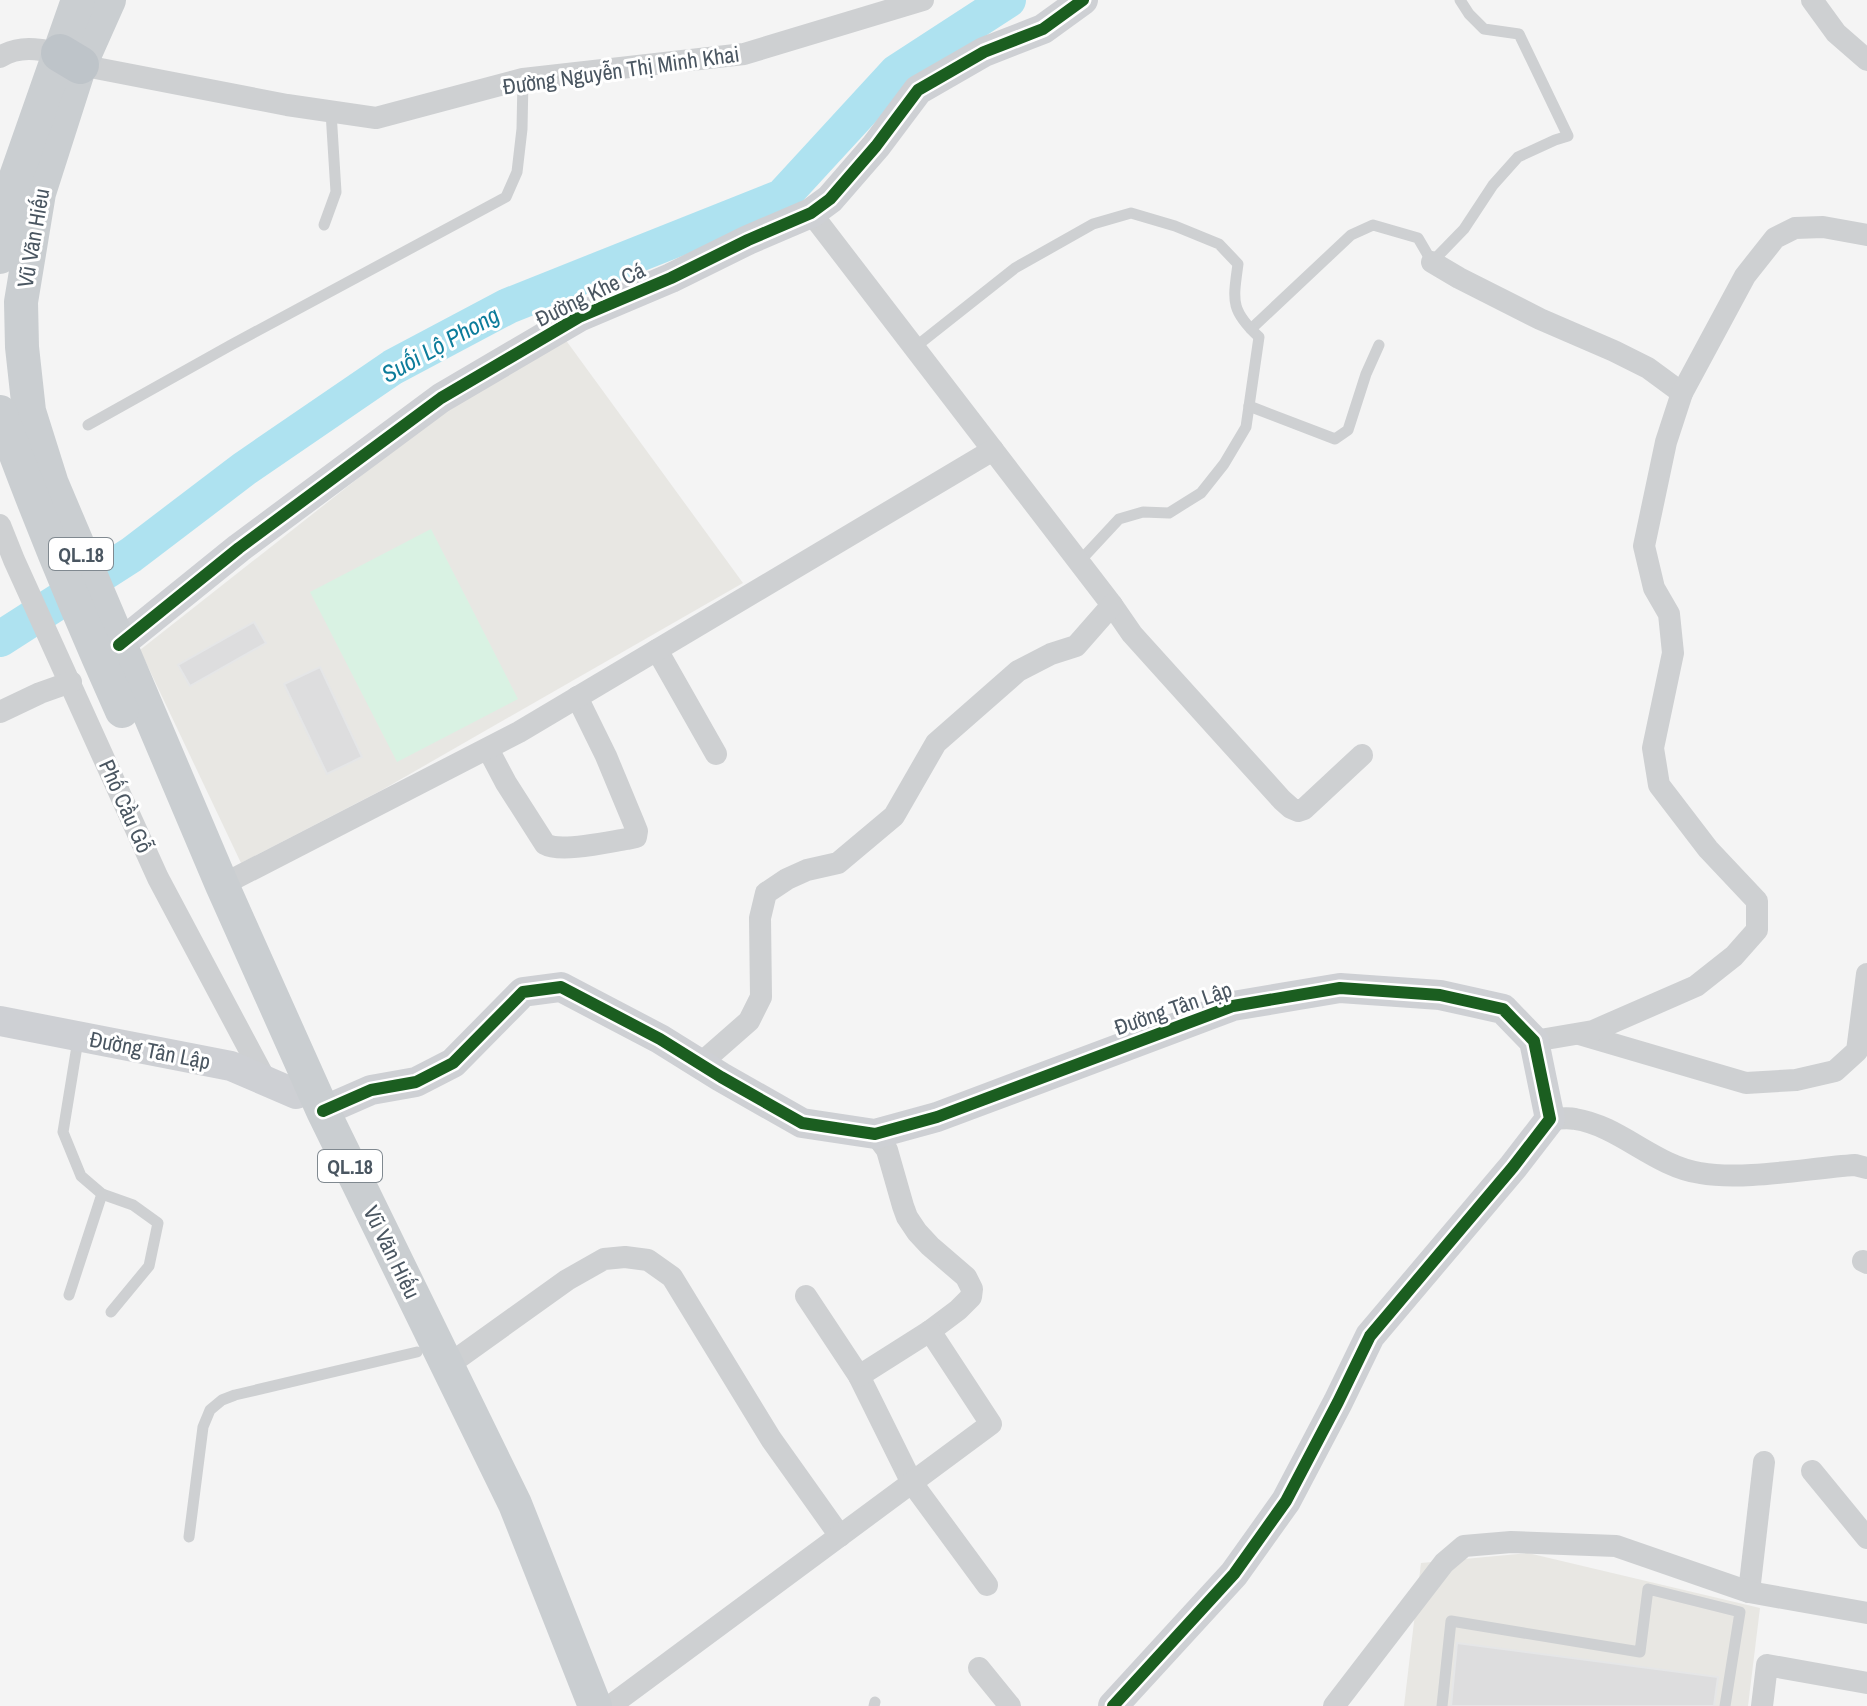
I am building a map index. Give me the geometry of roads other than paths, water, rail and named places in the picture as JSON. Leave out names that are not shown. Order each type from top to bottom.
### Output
[{"type":"main road","name":"Vũ Văn Hiếu","points":[[41,489],[22,347],[21,302],[39,193],[70,59],[78,0]]},
{"type":"main road","name":"Vũ Văn Hiếu","points":[[0,257],[13,185],[70,59],[109,0]]},
{"type":"main road","name":"QL.18","points":[[0,412],[41,489],[105,633]]},
{"type":"main road","name":"Vũ Văn Hiếu","points":[[105,633],[222,885],[295,1095]]},
{"type":"main road","name":"Vũ Văn Hiếu","points":[[105,633],[295,1095],[432,1359],[515,1504],[595,1706]]},
{"type":"main road","name":"Vũ Văn Hiếu","points":[[432,1359],[569,1706]]},
{"type":"street","name":"Đường Nguyễn Thị Minh Khai","points":[[70,59],[287,105],[376,118],[523,79],[744,54],[923,0]]},
{"type":"street","points":[[1812,0],[1836,33],[1867,60]]},
{"type":"street","name":"Đường Khe Cá","points":[[105,633],[239,548],[441,398],[579,317],[811,213],[830,199],[876,146],[918,90],[984,52],[1043,29],[1075,2]]},
{"type":"street","points":[[2,50],[35,48],[70,59]]},
{"type":"street","points":[[811,213],[1132,634],[1291,808],[1298,811],[1304,809],[1362,755]]},
{"type":"street","points":[[1113,1706],[1234,1574],[1286,1501],[1370,1336],[1550,1119],[1534,1041],[1593,1031],[1696,986],[1734,956],[1757,930],[1757,901],[1708,849],[1659,785],[1653,748],[1673,653],[1669,614],[1654,588],[1644,546],[1666,442],[1682,393],[1745,276],[1775,238],[1795,228],[1823,227],[1867,235]]},
{"type":"street","points":[[1432,262],[1540,319],[1648,368],[1682,393]]},
{"type":"street","points":[[222,885],[488,749],[993,450]]},
{"type":"street","name":"Phố Cầu Gỗ","points":[[0,525],[158,878],[295,1095]]},
{"type":"street","points":[[700,1064],[749,1021],[761,997],[760,918],[766,893],[807,870],[838,863],[894,816],[936,743],[1018,671],[1051,654],[1076,646],[1112,605]]},
{"type":"street","points":[[657,650],[716,754]]},
{"type":"street","points":[[0,712],[71,682]]},
{"type":"street","points":[[488,749],[506,783],[545,844],[551,848],[636,837],[637,831],[606,756],[577,697]]},
{"type":"street","points":[[1578,1033],[1746,1083],[1796,1080],[1835,1071],[1857,1051],[1867,974]]},
{"type":"street","name":"Đường Tân Lập","points":[[0,1021],[231,1066],[295,1095],[371,1090],[416,1082],[453,1063],[523,992],[561,987],[660,1039],[802,1123],[875,1134],[937,1117],[1233,1006],[1340,988],[1440,995],[1503,1009],[1534,1041]]},
{"type":"street","points":[[1550,1119],[1573,1118],[1599,1125],[1676,1167],[1699,1173],[1727,1176],[1855,1165],[1867,1168]]},
{"type":"street","points":[[859,1376],[930,1331],[965,1304],[971,1297],[972,1289],[966,1277],[930,1246],[907,1217],[887,1150],[875,1134]]},
{"type":"street","points":[[432,1359],[604,1259],[625,1257],[648,1260],[672,1277],[771,1439],[840,1536]]},
{"type":"street","points":[[806,1296],[859,1376],[912,1483],[987,1585]]},
{"type":"street","points":[[610,1706],[991,1424],[930,1331]]},
{"type":"street","points":[[1749,1592],[1764,1462]]},
{"type":"street","points":[[1812,1471],[1867,1538]]},
{"type":"street","points":[[1334,1706],[1444,1563],[1464,1546],[1511,1542],[1616,1546],[1749,1592],[1867,1613]]},
{"type":"street","points":[[1762,1706],[1767,1665],[1867,1683]]},
{"type":"street","points":[[979,1668],[1010,1706]]},
{"type":"lane","points":[[1251,329],[1351,235],[1373,225],[1418,238],[1432,262],[1464,229],[1493,185],[1518,157],[1568,136],[1519,34],[1484,29],[1460,0]]},
{"type":"lane","points":[[88,425],[506,197],[517,172],[523,79]]},
{"type":"lane","points":[[324,225],[336,192],[331,112]]},
{"type":"lane","points":[[914,348],[1015,268],[1093,224],[1131,213],[1219,244],[1238,264],[1233,298],[1242,321],[1259,337],[1246,427],[1224,464],[1201,493],[1169,513],[1143,512],[1119,519],[1079,562]]},
{"type":"lane","points":[[1249,406],[1335,439],[1348,430],[1379,345]]},
{"type":"lane","points":[[79,1036],[63,1132],[81,1176],[102,1194],[133,1205],[158,1223],[149,1266],[111,1312]]},
{"type":"lane","points":[[69,1295],[102,1194]]},
{"type":"lane","points":[[189,1537],[203,1427],[210,1410],[222,1400],[235,1395],[432,1359]]},
{"type":"lane","points":[[1442,1706],[1451,1621],[1640,1652],[1648,1589],[1740,1612],[1725,1706]]},
{"type":"waterway","name":"Suối Lộ Phong","points":[[0,639],[131,555],[244,469],[393,367],[508,306],[782,197],[897,72],[1008,0]]}]
